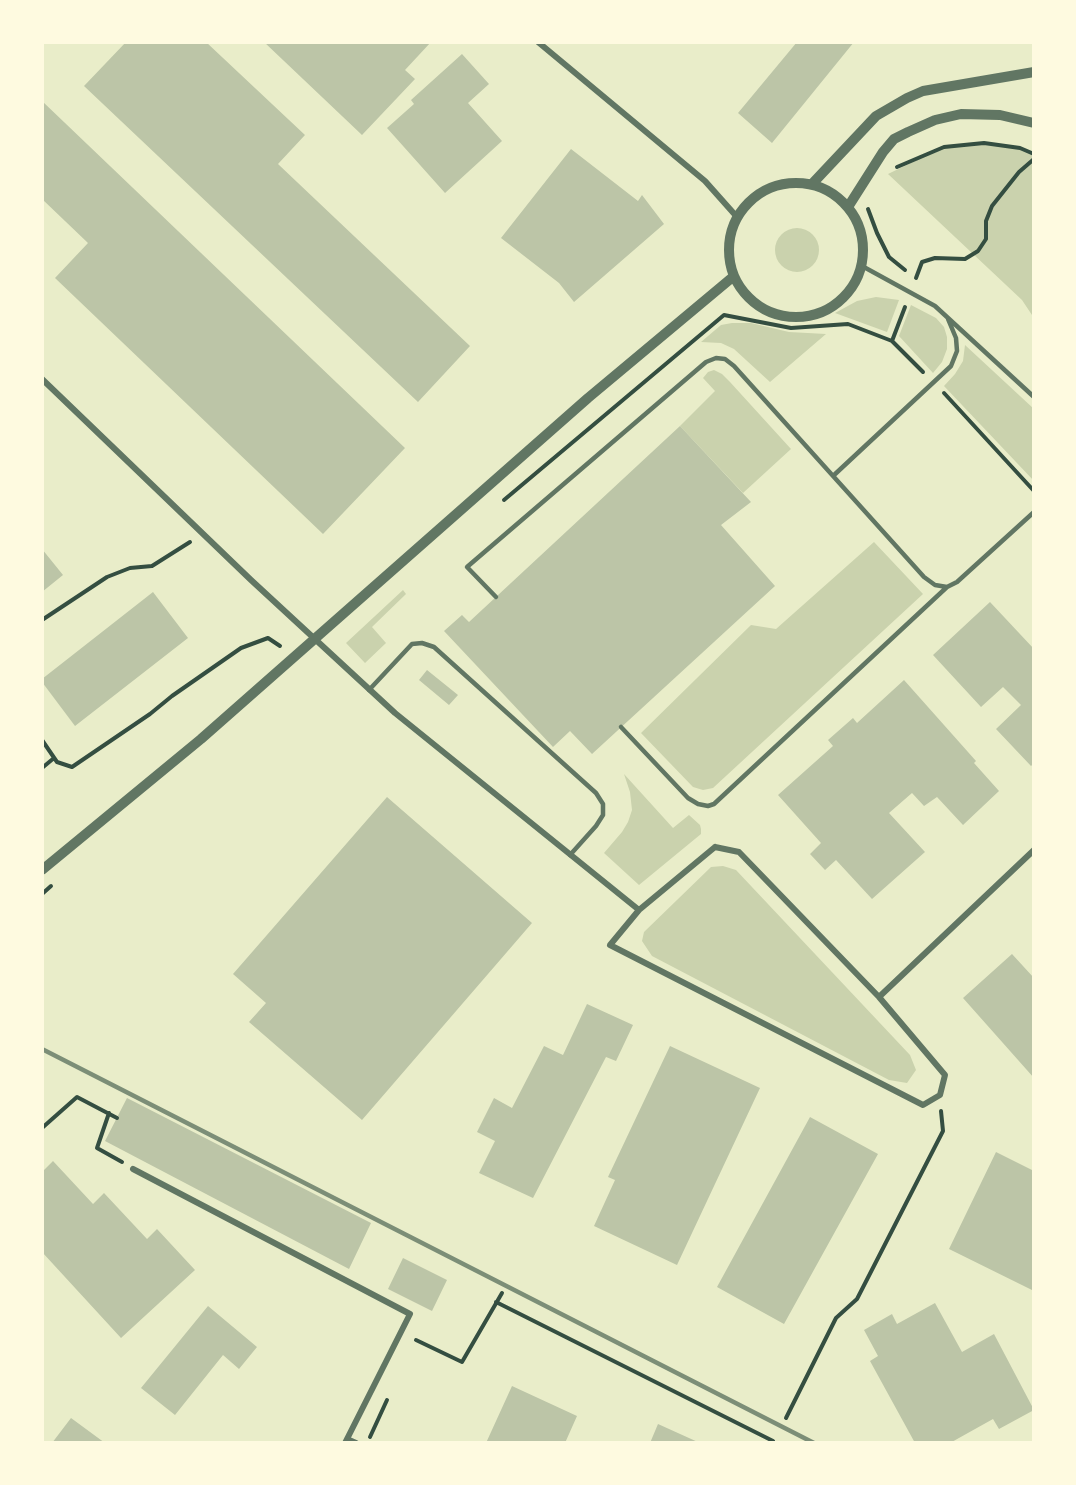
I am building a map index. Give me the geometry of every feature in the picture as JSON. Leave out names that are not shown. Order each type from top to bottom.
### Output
[{"type":"street","points":[[538,42],[705,181],[737,216]]},
{"type":"street","points":[[812,184],[876,116],[907,98],[923,91],[1034,72]]},
{"type":"street","points":[[848,207],[883,152],[894,139],[908,132],[935,120],[961,114],[1000,115],[1034,123]]},
{"type":"street","points":[[794,183],[812,184],[832,193],[848,207],[859,225],[864,245],[862,266],[854,286],[840,302],[822,312],[801,317],[780,315],[760,307],[745,293],[734,276],[729,256],[730,236],[737,216],[747,202],[769,188],[794,183]]},
{"type":"street","points":[[42,870],[228,716],[588,398],[734,276]]},
{"type":"street","points":[[42,378],[369,690],[639,910]]},
{"type":"street","points":[[715,848],[739,852],[879,997],[945,1075],[940,1095],[923,1105],[610,945],[639,910],[715,848]]},
{"type":"street","points":[[879,997],[1034,850]]},
{"type":"street","points":[[133,1168],[410,1314],[346,1441],[356,1443]]},
{"type":"lane","points":[[862,266],[924,299],[947,317],[1034,397]]},
{"type":"lane","points":[[833,476],[951,366],[957,351],[956,338],[947,317]]},
{"type":"lane","points":[[496,597],[467,567],[706,362],[716,358],[725,359],[734,366],[924,577],[935,585],[947,587]]},
{"type":"lane","points":[[621,727],[688,798],[698,804],[708,806],[714,804],[947,587],[957,582],[1034,512]]},
{"type":"lane","points":[[369,690],[412,644],[422,643],[434,647],[596,793],[603,804],[603,815],[570,855]]},
{"type":"path","points":[[866,203],[889,257],[915,278],[922,262],[935,258],[965,259],[978,251],[986,239],[986,221],[992,206],[1034,156],[1020,148],[984,143],[944,147],[895,169]]},
{"type":"path","points":[[892,341],[906,303]]},
{"type":"path","points":[[563,451],[724,315],[791,327],[848,324],[892,341],[926,375]]},
{"type":"path","points":[[941,390],[1034,491]]},
{"type":"path","points":[[42,620],[107,578],[130,568],[152,566],[203,534]]},
{"type":"path","points":[[42,740],[57,762],[72,767],[241,648],[268,638],[283,648]]},
{"type":"path","points":[[42,768],[54,758]]},
{"type":"path","points":[[786,1418],[836,1318],[857,1299],[943,1131],[940,1095]]},
{"type":"path","points":[[42,1128],[77,1097],[117,1118]]},
{"type":"path","points":[[108,1113],[97,1148],[133,1168]]},
{"type":"path","points":[[416,1340],[462,1362],[502,1293]]},
{"type":"path","points":[[496,1302],[772,1441]]},
{"type":"green space","points":[[984,143],[1020,148],[1034,154],[1034,318],[1022,300],[888,174],[944,147]]},
{"type":"green space","points":[[797,228],[806,229],[813,234],[818,241],[818,259],[813,266],[806,271],[797,272],[788,271],[781,266],[776,259],[775,250],[776,241],[781,234],[788,229]]},
{"type":"green space","points":[[876,297],[899,300],[887,332],[835,313],[857,301]]},
{"type":"green space","points":[[911,305],[936,318],[944,327],[947,349],[942,362],[933,373],[899,336]]},
{"type":"green space","points":[[751,323],[789,332],[826,334],[770,382],[734,349],[721,343],[701,342],[721,325]]},
{"type":"green space","points":[[965,345],[1034,409],[1034,481],[944,386],[963,361]]},
{"type":"green space","points":[[714,370],[730,382],[791,449],[743,493],[680,426],[715,391],[703,378],[708,372]]},
{"type":"green space","points":[[874,542],[923,594],[713,788],[703,790],[693,787],[641,733],[751,625],[776,629]]},
{"type":"green space","points":[[403,590],[406,594],[372,627],[386,643],[365,663],[346,643]]},
{"type":"green space","points":[[624,774],[673,828],[689,815],[700,825],[701,829],[701,834],[639,885],[604,853],[622,832],[632,810],[630,792]]},
{"type":"green space","points":[[723,866],[736,870],[910,1055],[916,1070],[907,1083],[889,1080],[652,956],[642,941],[644,932],[711,867]]},
{"type":"building","points":[[126,42],[206,42],[305,135],[278,164],[470,346],[418,402],[84,86]]},
{"type":"building","points":[[264,42],[431,42],[405,70],[415,79],[362,135]]},
{"type":"building","points":[[797,42],[854,42],[772,143],[738,113]]},
{"type":"building","points":[[462,54],[489,84],[468,103],[502,141],[445,193],[387,128],[414,104],[411,100]]},
{"type":"building","points":[[42,101],[405,448],[323,534],[55,278],[88,243],[42,199]]},
{"type":"building","points":[[571,149],[638,201],[642,195],[664,224],[574,302],[559,283],[501,238]]},
{"type":"building","points":[[680,426],[751,502],[721,525],[775,586],[592,754],[570,731],[553,747],[444,631],[462,615],[469,622]]},
{"type":"building","points":[[42,549],[63,575],[42,592]]},
{"type":"building","points":[[153,592],[188,638],[75,726],[42,679]]},
{"type":"building","points":[[990,602],[1034,649],[1034,763],[1031,766],[996,729],[1021,705],[1003,687],[981,707],[933,655]]},
{"type":"building","points":[[427,670],[458,695],[449,705],[419,680]]},
{"type":"building","points":[[904,680],[976,761],[974,763],[999,791],[963,825],[937,797],[924,806],[912,793],[889,813],[925,852],[872,899],[836,860],[825,870],[810,854],[821,843],[778,795],[833,746],[828,740],[853,718],[857,723]]},
{"type":"building","points":[[387,797],[532,923],[362,1120],[249,1022],[266,1003],[233,974]]},
{"type":"building","points":[[1012,954],[1034,978],[1034,1078],[963,998]]},
{"type":"building","points":[[587,1004],[633,1025],[616,1061],[606,1057],[533,1198],[479,1173],[495,1141],[477,1132],[494,1098],[512,1108],[544,1046],[563,1055]]},
{"type":"building","points":[[670,1046],[760,1088],[677,1265],[594,1226],[615,1180],[608,1177]]},
{"type":"building","points":[[127,1098],[371,1223],[349,1269],[105,1141]]},
{"type":"building","points":[[810,1117],[878,1154],[784,1324],[717,1287]]},
{"type":"building","points":[[996,1152],[1034,1171],[1034,1291],[949,1249]]},
{"type":"building","points":[[53,1161],[93,1204],[104,1193],[147,1239],[157,1229],[195,1270],[121,1338],[42,1252],[42,1172]]},
{"type":"building","points":[[403,1258],[447,1280],[432,1311],[388,1289]]},
{"type":"building","points":[[935,1303],[962,1352],[994,1334],[1034,1410],[999,1429],[993,1419],[950,1443],[939,1443],[938,1441],[915,1443],[870,1361],[878,1356],[864,1330],[892,1314],[897,1324]]},
{"type":"building","points":[[208,1306],[257,1347],[239,1369],[223,1355],[175,1415],[141,1388]]},
{"type":"building","points":[[512,1386],[577,1416],[565,1443],[486,1443]]},
{"type":"building","points":[[71,1418],[105,1443],[52,1443]]},
{"type":"building","points":[[658,1424],[700,1443],[650,1443]]},
{"type":"railway","points":[[42,1049],[814,1443]]}]
